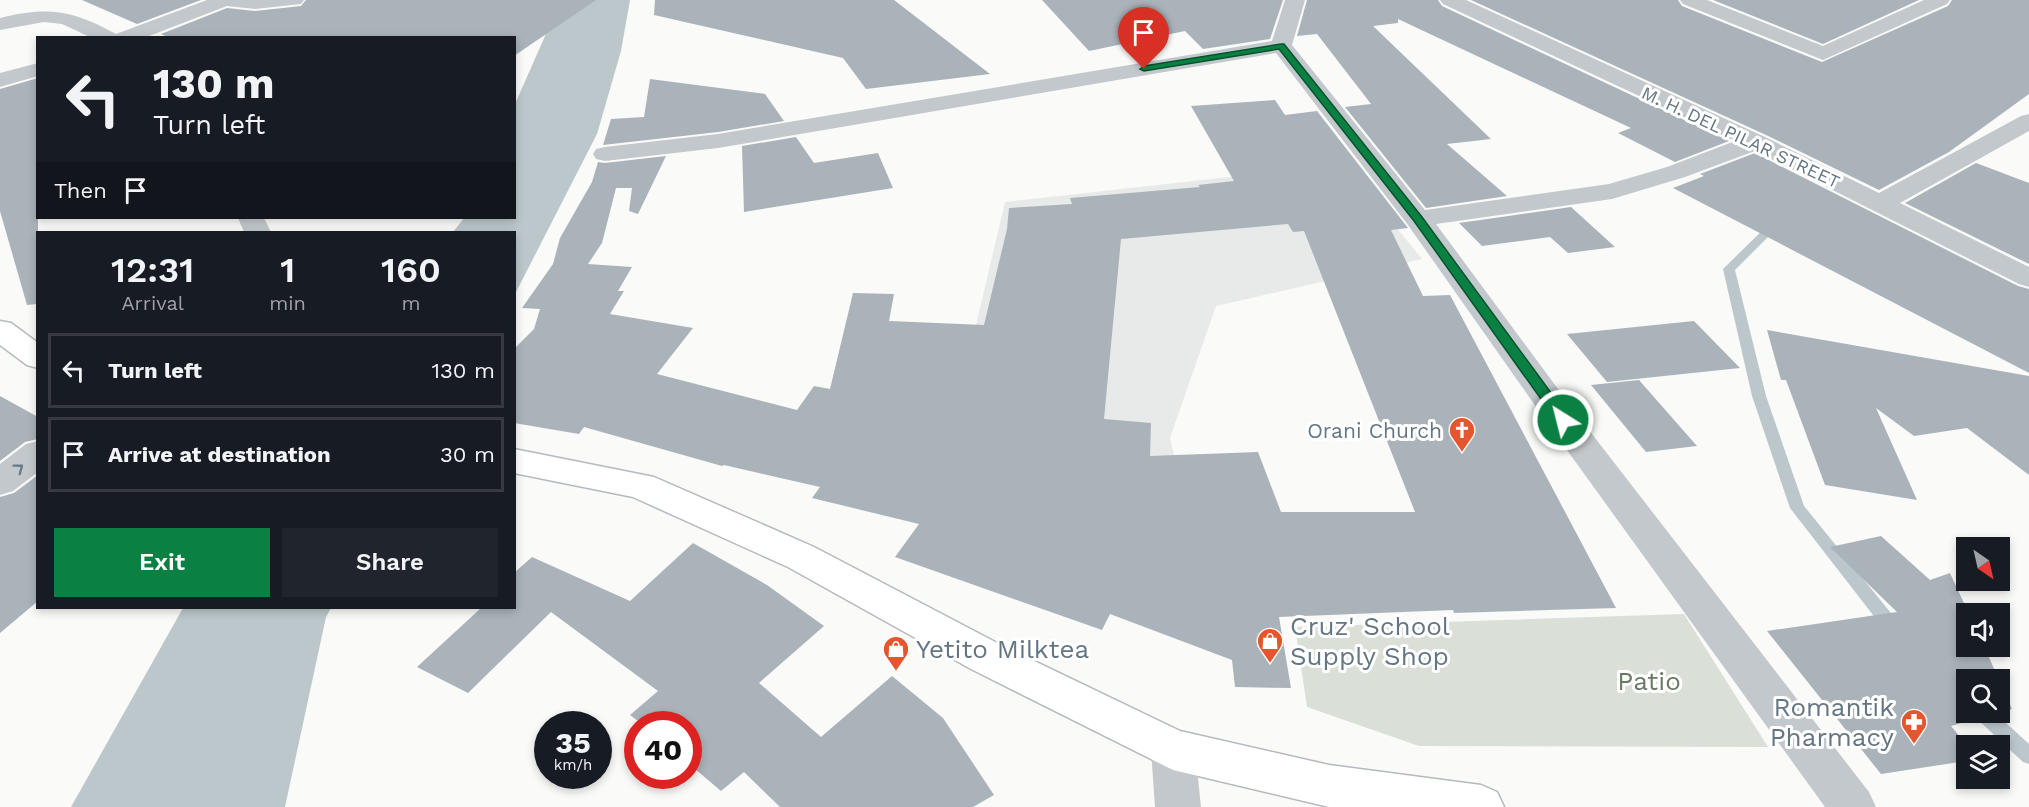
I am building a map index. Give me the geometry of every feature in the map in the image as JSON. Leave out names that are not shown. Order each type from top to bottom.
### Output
[{"type":"main road","points":[[0,330],[36,357]]},
{"type":"main road","points":[[516,461],[641,486],[801,557],[986,657],[1173,750],[1329,786],[1481,807]]},
{"type":"street","points":[[128,36],[225,0],[255,3],[294,0]]},
{"type":"street","points":[[1281,46],[1295,0]]},
{"type":"street","name":"M. H. DEL PILAR STREET","points":[[1450,0],[1756,142],[2029,278]]},
{"type":"street","points":[[1706,2],[1823,54],[1940,0]]},
{"type":"street","points":[[0,24],[18,19],[63,16],[104,36]]},
{"type":"street","points":[[605,154],[718,141],[1281,46]]},
{"type":"street","points":[[1281,46],[1418,219],[1563,420],[1853,807]]},
{"type":"street","points":[[0,80],[36,70]]},
{"type":"street","points":[[1881,203],[2029,121]]},
{"type":"street","points":[[1418,219],[1612,191],[1676,172],[1756,142]]},
{"type":"street","points":[[0,482],[36,455]]},
{"type":"street","points":[[1173,750],[1178,807]]},
{"type":"shaded area","points":[[555,0],[630,0],[621,51],[597,134],[516,292],[516,231],[454,231],[463,219],[516,219],[516,102],[545,36]]},
{"type":"shaded area","points":[[1345,164],[1422,259],[1216,306],[1170,438],[1204,585],[934,503],[1005,202]]},
{"type":"shaded area","points":[[182,609],[330,609],[326,617],[285,807],[71,807]]},
{"type":"green space","name":"Patio","points":[[1684,614],[1768,747],[1419,746],[1307,707],[1295,627]]},
{"type":"building","points":[[82,0],[201,0],[137,24]]},
{"type":"building","points":[[306,0],[596,0],[516,55],[516,36],[166,36],[161,34],[227,8],[255,11],[301,6]]},
{"type":"building","points":[[655,0],[894,0],[990,74],[866,89],[843,58],[654,15]]},
{"type":"building","points":[[1042,0],[1283,0],[1270,39],[1203,49],[1185,31],[1089,51]]},
{"type":"building","points":[[1307,0],[1438,0],[1442,6],[1729,141],[1675,162],[1618,133],[1631,128],[1398,19],[1398,23],[1373,26],[1491,139],[1447,144],[1507,196],[1426,208],[1345,107],[1371,104],[1317,34],[1297,36]]},
{"type":"building","points":[[1471,0],[1678,0],[1682,6],[1822,62],[1948,6],[1952,0],[2029,0],[2029,94],[1949,152],[1879,190],[1766,135]]},
{"type":"building","points":[[1713,0],[1919,0],[1823,44]]},
{"type":"building","points":[[36,79],[36,219],[38,219],[38,231],[36,231],[36,304],[27,305],[0,211],[0,89]]},
{"type":"building","points":[[650,79],[765,94],[784,121],[718,132],[603,145],[611,119],[644,117]]},
{"type":"building","points":[[1275,100],[1285,115],[1317,111],[1408,228],[1391,230],[1423,296],[1450,295],[1616,608],[1454,613],[1453,610],[1279,617],[1291,688],[1235,687],[1232,660],[1110,614],[1102,630],[895,557],[919,524],[812,498],[820,487],[722,466],[584,427],[579,434],[516,423],[516,347],[534,329],[540,309],[522,308],[553,264],[560,238],[592,182],[598,162],[666,156],[638,214],[629,211],[632,188],[616,188],[602,243],[588,264],[632,267],[618,291],[624,291],[610,314],[693,328],[657,374],[797,410],[814,386],[830,389],[853,293],[894,294],[889,321],[984,325],[1007,229],[1009,208],[1072,204],[1070,198],[1200,187],[1198,185],[1234,181],[1191,106]],"holes":[[[1288,224],[1293,232],[1304,231],[1415,512],[1281,512],[1258,452],[1150,456],[1151,423],[1104,419],[1121,239]]]},
{"type":"building","points":[[796,137],[814,163],[878,153],[893,188],[744,212],[742,146]]},
{"type":"building","points":[[1755,153],[2018,286],[2029,289],[2029,373],[1673,188],[1704,176],[1700,174]]},
{"type":"building","points":[[1976,163],[2029,183],[2029,264],[1905,203]]},
{"type":"building","points":[[1571,207],[1615,247],[1568,253],[1550,237],[1482,246],[1459,223]]},
{"type":"building","points":[[1694,321],[1740,368],[1607,382],[1567,334]]},
{"type":"building","points":[[1767,330],[2029,376],[2029,475],[1967,428],[1914,436],[1876,408],[1917,500],[1825,485],[1786,380],[1781,380]]},
{"type":"building","points":[[1639,380],[1697,446],[1646,452],[1591,385]]},
{"type":"building","points":[[0,396],[36,416],[36,439],[25,442],[0,461]]},
{"type":"building","points":[[36,476],[36,603],[0,633],[0,497],[14,493]]},
{"type":"building","points":[[1881,536],[1930,580],[1950,573],[1956,591],[1958,591],[1964,603],[1956,603],[1956,657],[1989,657],[1994,669],[1956,669],[1956,723],[1962,723],[1951,726],[1959,735],[1956,735],[1956,763],[1881,774],[1767,631],[1897,612],[1830,547]]},
{"type":"building","points":[[693,543],[767,585],[824,626],[759,683],[821,737],[892,676],[943,718],[994,795],[973,807],[780,807],[744,772],[721,791],[702,775],[702,711],[635,711],[658,691],[551,612],[468,693],[417,667],[480,609],[516,609],[516,571],[532,557],[630,601]]},
{"type":"waterway","points":[[1777,222],[1729,269],[1759,396],[1797,508],[1893,628]]},
{"type":"waterway","points":[[1993,723],[2029,756]]},
{"type":"place","name":"Orani Church","points":[[1462,453]]},
{"type":"place","name":"Cruz' School Supply Shop","points":[[1270,664]]},
{"type":"place","name":"Yetito Milktea","points":[[896,672]]},
{"type":"place","name":"Romantik Pharmacy","points":[[1914,745]]},
{"type":"route","points":[[1144,69],[1281,46],[1418,219],[1563,420]]}]
